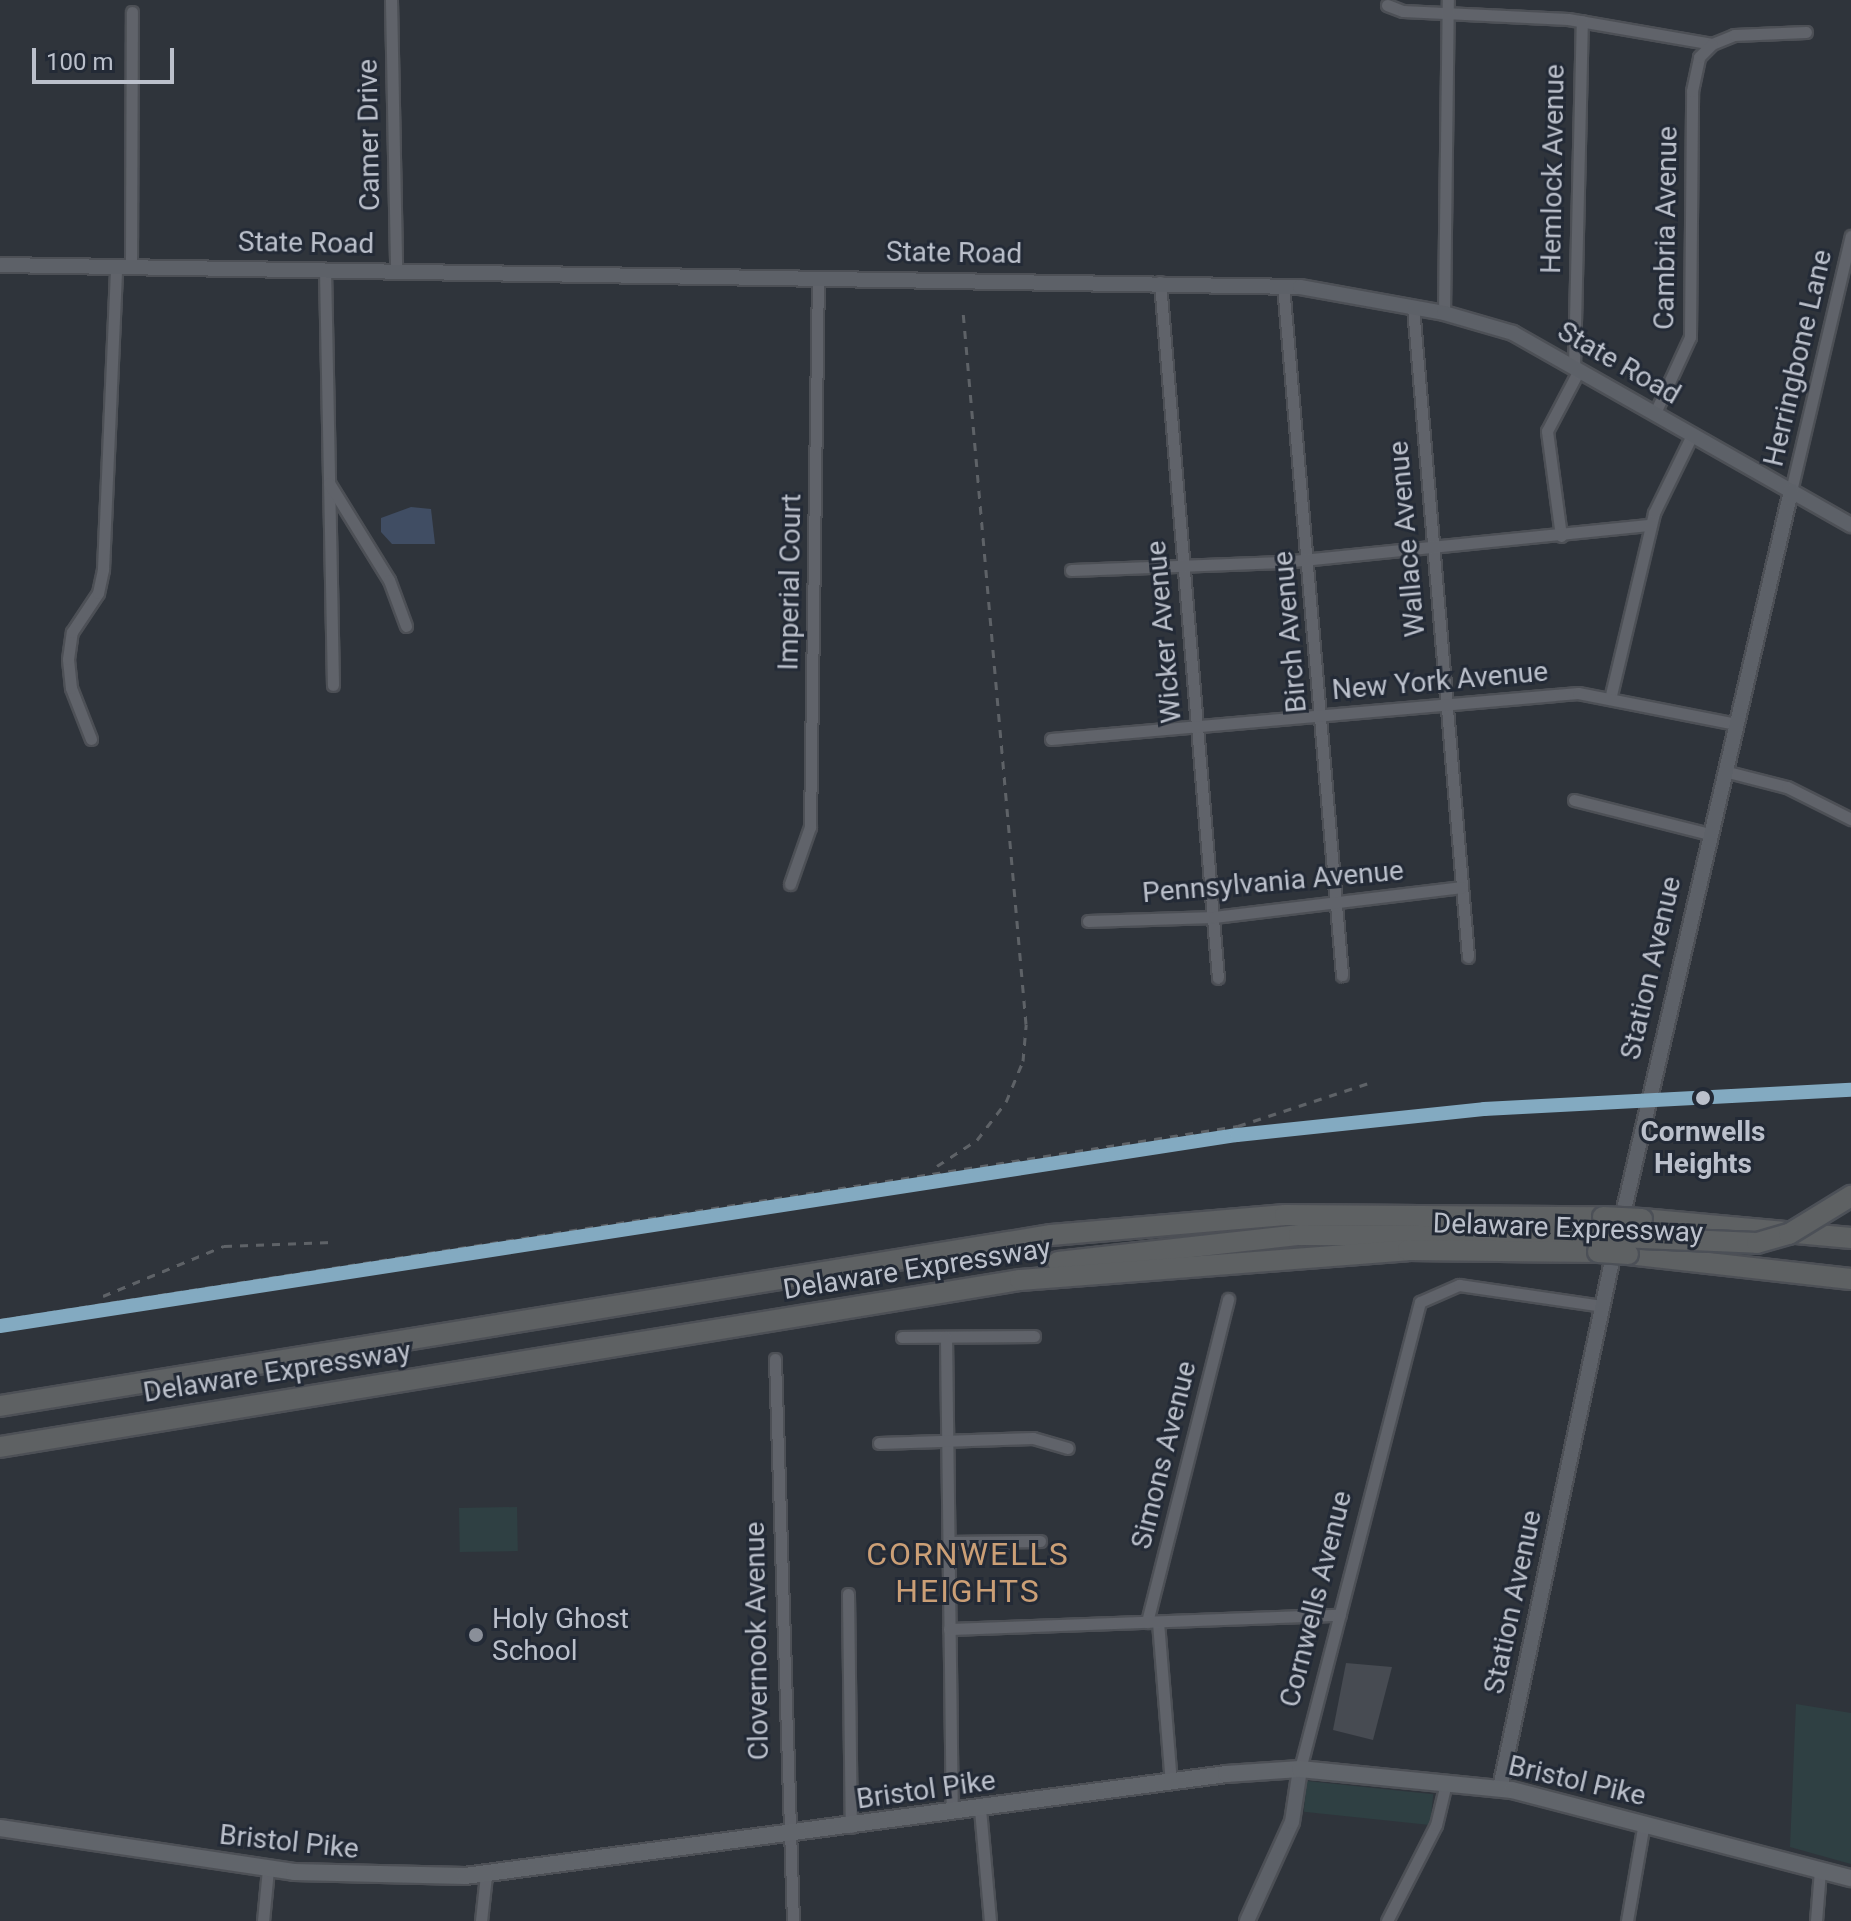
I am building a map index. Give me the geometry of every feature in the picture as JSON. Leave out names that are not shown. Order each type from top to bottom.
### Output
[{"type":"highway","points":[[1596,1244],[1757,1243],[1789,1234],[1851,1196]]},
{"type":"highway","name":"Delaware Expressway","points":[[0,1406],[1051,1235],[1285,1215],[1603,1217],[1851,1238]]},
{"type":"highway","points":[[1741,1227],[1851,1227]]},
{"type":"highway","name":"Delaware Expressway","points":[[0,1447],[753,1323],[816,1302],[1204,1243],[1395,1232],[1596,1244],[1628,1254],[1851,1279]]},
{"type":"main road","name":"State Road","points":[[0,265],[1283,285],[1444,313],[1513,333],[1851,525]]},
{"type":"main road","name":"Station Avenue","points":[[1500,1788],[1603,1306],[1709,834],[1791,491]]},
{"type":"main road","name":"Bristol Pike","points":[[0,1828],[268,1869],[486,1875],[1171,1782],[1300,1769],[1500,1788],[1851,1878]]},
{"type":"main road","name":"Cornwells Avenue","points":[[1247,1921],[1292,1822],[1300,1769]]},
{"type":"street","name":"Camer Drive","points":[[391,0],[396,270]]},
{"type":"street","points":[[1444,313],[1448,0]]},
{"type":"street","points":[[1387,5],[1448,14],[1582,21],[1712,44],[1734,35],[1806,32]]},
{"type":"street","points":[[91,739],[71,688],[68,659],[72,632],[98,593],[103,569],[123,266],[132,12]]},
{"type":"street","name":"Hemlock Avenue","points":[[1561,536],[1547,431],[1576,369],[1582,21]]},
{"type":"street","name":"Cambria Avenue","points":[[1655,413],[1690,337],[1692,91],[1699,57],[1712,44]]},
{"type":"street","name":"Herringbone Lane","points":[[1791,491],[1851,236]]},
{"type":"street","points":[[325,269],[333,685]]},
{"type":"street","name":"Imperial Court","points":[[790,884],[810,827],[818,277]]},
{"type":"street","name":"Wicker Avenue","points":[[1160,282],[1218,978]]},
{"type":"street","name":"Birch Avenue","points":[[1283,285],[1309,559],[1342,975]]},
{"type":"street","name":"Wallace Avenue","points":[[1413,307],[1468,957]]},
{"type":"street","points":[[1611,695],[1650,525],[1692,435]]},
{"type":"street","points":[[328,482],[389,580],[406,626]]},
{"type":"street","points":[[1071,570],[1183,568],[1309,559],[1650,525]]},
{"type":"street","name":"New York Avenue","points":[[1051,739],[1446,704],[1611,695],[1736,724]]},
{"type":"street","points":[[1724,771],[1787,787],[1851,819]]},
{"type":"street","points":[[1574,800],[1709,834]]},
{"type":"street","name":"Pennsylvania Avenue","points":[[1088,921],[1214,917],[1462,887]]},
{"type":"street","name":"Cornwells Avenue","points":[[1300,1769],[1416,1310],[1433,1291],[1451,1285],[1502,1288],[1603,1306]]},
{"type":"street","name":"Simons Avenue","points":[[1171,1782],[1152,1622],[1228,1299]]},
{"type":"street","points":[[902,1337],[1034,1336]]},
{"type":"street","points":[[946,1337],[952,1812]]},
{"type":"street","name":"Clovernook Avenue","points":[[775,1359],[787,1836],[793,1921]]},
{"type":"street","points":[[879,1443],[947,1438],[1033,1438],[1068,1448]]},
{"type":"street","points":[[950,1542],[1040,1541]]},
{"type":"street","points":[[848,1594],[851,1827]]},
{"type":"street","points":[[949,1629],[1340,1615]]},
{"type":"street","points":[[1387,1921],[1436,1825],[1446,1783]]},
{"type":"street","points":[[980,1809],[990,1921]]},
{"type":"street","points":[[1627,1921],[1644,1823]]},
{"type":"street","points":[[263,1921],[268,1869]]},
{"type":"street","points":[[1816,1921],[1820,1870]]},
{"type":"street","points":[[481,1921],[486,1875]]},
{"type":"shaded area","points":[[517,1507],[518,1551],[460,1552],[459,1508]]},
{"type":"shaded area","points":[[1796,1704],[1851,1713],[1851,1864],[1790,1847]]},
{"type":"shaded area","points":[[1307,1781],[1433,1794],[1430,1825],[1304,1812]]},
{"type":"water","points":[[411,507],[431,509],[435,544],[392,544],[381,532],[381,518]]},
{"type":"building","points":[[1346,1663],[1392,1667],[1373,1740],[1333,1730]]},
{"type":"railway","points":[[937,1166],[977,1140],[1006,1102],[1023,1061],[1026,1024],[963,311]]},
{"type":"railway","points":[[0,1320],[1238,1126],[1375,1081]]},
{"type":"railway","points":[[103,1296],[224,1246],[332,1242]]},
{"type":"transit line","points":[[0,1326],[1237,1135],[1484,1109],[1851,1090]]},
{"type":"place","name":"Cornwells Heights","points":[[1703,1098]]},
{"type":"place","name":"Holy Ghost School","points":[[476,1635]]},
{"type":"district","name":"CORNWELLS HEIGHTS","points":[[968,1574]]}]
